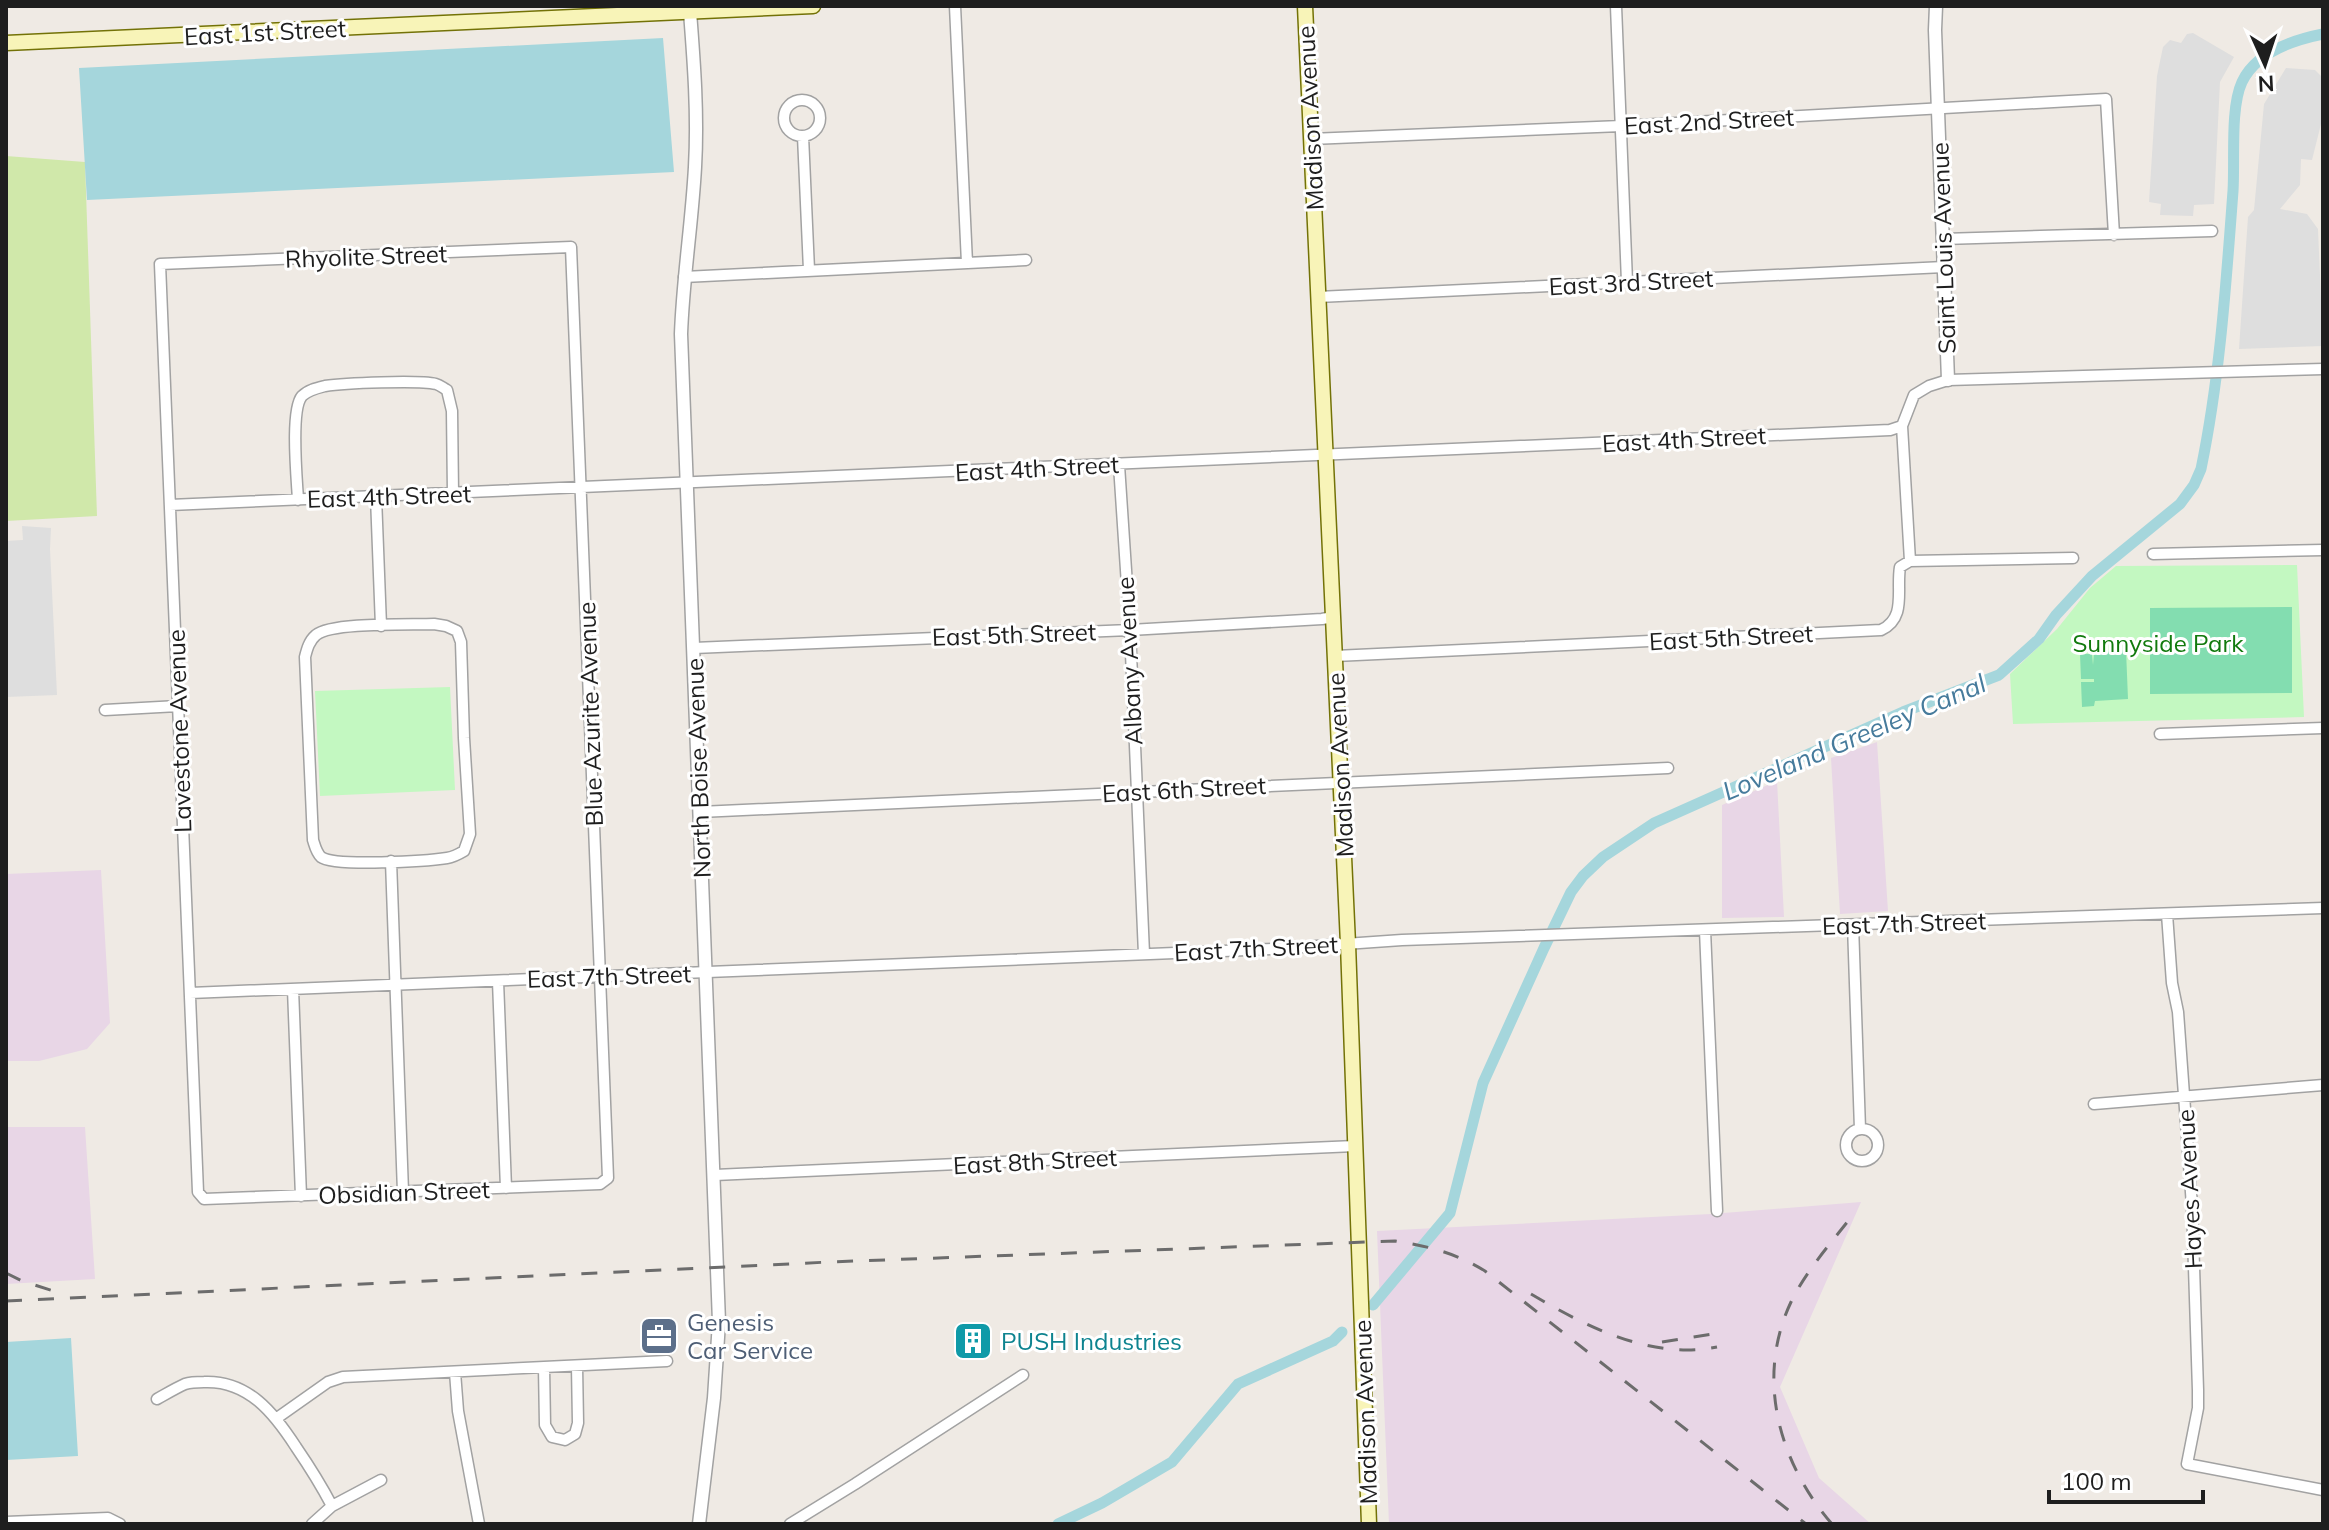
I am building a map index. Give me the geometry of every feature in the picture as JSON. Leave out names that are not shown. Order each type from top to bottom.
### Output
[{"type":"main road","name":"East 1st Street","points":[[6,43],[690,9],[813,6]]},
{"type":"main road","name":"Madison Avenue","points":[[1305,6],[1348,944],[1369,1524]]},
{"type":"street","points":[[955,6],[967,263]]},
{"type":"street","points":[[1616,6],[1627,282]]},
{"type":"street","name":"Saint Louis Avenue","points":[[1902,426],[1914,395],[1948,380],[1936,6]]},
{"type":"street","name":"North Boise Avenue","points":[[690,9],[696,131],[681,334],[719,1268],[719,1333],[714,1398],[699,1524]]},
{"type":"street","name":"East 2nd Street","points":[[1311,139],[1621,126],[2106,99],[2114,235]]},
{"type":"street","points":[[803,136],[809,270]]},
{"type":"street","points":[[1943,239],[2212,231]]},
{"type":"street","name":"Rhyolite Street","points":[[160,264],[571,247]]},
{"type":"street","name":"Blue Azurite Avenue","points":[[571,247],[606,1181]]},
{"type":"street","points":[[684,277],[1026,260]]},
{"type":"street","name":"Lavestone Avenue","points":[[160,264],[198,1192],[201,1197]]},
{"type":"street","name":"East 3rd Street","points":[[1318,297],[1944,267]]},
{"type":"street","points":[[1948,380],[2323,369]]},
{"type":"street","points":[[298,500],[298,406],[302,396],[313,389],[327,386],[423,383],[436,384],[447,390],[452,411],[453,494]]},
{"type":"street","points":[[1902,426],[1910,561],[2073,558]]},
{"type":"street","name":"East 4th Street","points":[[170,505],[1326,456],[1894,430],[1902,426]]},
{"type":"street","name":"Albany Avenue","points":[[1119,465],[1130,630],[1144,954]]},
{"type":"street","points":[[376,497],[381,626]]},
{"type":"street","points":[[2153,554],[2323,550]]},
{"type":"street","name":"East 5th Street","points":[[1335,656],[1881,630],[1892,624],[1898,614],[1900,567],[1910,561]]},
{"type":"street","name":"East 5th Street","points":[[694,648],[1130,630],[1333,617]]},
{"type":"street","points":[[434,624],[457,631],[462,656],[470,834],[464,851],[444,859],[334,862],[322,858],[315,848],[308,745],[305,657],[308,646],[313,637],[331,628],[381,626],[434,624]]},
{"type":"street","points":[[105,710],[178,706]]},
{"type":"street","points":[[2160,734],[2323,728]]},
{"type":"street","name":"East 6th Street","points":[[700,812],[1668,768]]},
{"type":"street","points":[[391,861],[403,1192]]},
{"type":"street","name":"East 7th Street","points":[[190,993],[1533,936],[2323,908]]},
{"type":"street","name":"Hayes Avenue","points":[[2167,914],[2172,983],[2178,1012],[2192,1206],[2198,1408],[2187,1464],[2323,1490]]},
{"type":"street","points":[[1853,925],[1860,1129]]},
{"type":"street","points":[[1705,930],[1717,1211]]},
{"type":"street","points":[[498,981],[506,1188]]},
{"type":"street","points":[[293,989],[301,1196]]},
{"type":"street","points":[[2094,1104],[2323,1085]]},
{"type":"street","name":"East 8th Street","points":[[715,1175],[1355,1146]]},
{"type":"street","name":"Obsidian Street","points":[[201,1197],[208,1200],[600,1184],[606,1181]]},
{"type":"street","points":[[277,1418],[328,1382],[343,1377],[667,1361]]},
{"type":"street","points":[[544,1367],[545,1425],[552,1437],[565,1440],[575,1434],[578,1423],[577,1366]]},
{"type":"street","points":[[455,1372],[458,1411],[479,1524]]},
{"type":"street","points":[[790,1524],[1023,1375]]},
{"type":"street","points":[[157,1399],[187,1383],[214,1381],[247,1392],[277,1418],[332,1506]]},
{"type":"street","points":[[312,1524],[332,1506],[381,1480]]},
{"type":"street","points":[[6,1522],[108,1518],[120,1524]]},
{"type":"shaded area","points":[[2193,33],[2234,57],[2220,82],[2214,204],[2194,205],[2193,216],[2160,215],[2161,204],[2149,202],[2157,76],[2163,47],[2170,40],[2181,43],[2187,34]]},
{"type":"shaded area","points":[[2286,68],[2315,70],[2323,78],[2323,116],[2312,160],[2301,159],[2300,185],[2280,209],[2307,214],[2318,229],[2323,346],[2239,349],[2248,217],[2254,210],[2264,104]]},
{"type":"shaded area","points":[[22,526],[51,528],[57,695],[6,697],[6,541],[23,540]]},
{"type":"shaded area","points":[[1877,742],[1888,911],[1840,914],[1831,758]]},
{"type":"shaded area","points":[[1777,781],[1784,917],[1722,918],[1722,805]]},
{"type":"shaded area","points":[[101,870],[110,1023],[87,1049],[39,1061],[6,1061],[6,874]]},
{"type":"shaded area","points":[[6,1127],[85,1127],[95,1279],[6,1284]]},
{"type":"shaded area","points":[[1861,1202],[1780,1387],[1819,1478],[1871,1524],[1389,1524],[1377,1231],[1711,1214]]},
{"type":"green space","points":[[6,156],[85,162],[97,516],[6,521]]},
{"type":"green space","name":"Sunnyside Park","points":[[2297,565],[2304,717],[2013,724],[2010,674],[2057,629],[2090,588],[2116,566]]},
{"type":"green space","points":[[2292,607],[2292,693],[2150,694],[2150,608]]},
{"type":"green space","points":[[2126,650],[2128,699],[2095,701],[2094,706],[2082,707],[2081,682],[2094,682],[2094,679],[2081,679],[2080,654],[2092,654],[2093,665],[2094,653]]},
{"type":"green space","points":[[450,687],[455,790],[320,796],[315,691]]},
{"type":"water","points":[[663,38],[674,172],[87,200],[79,68]]},
{"type":"water","points":[[71,1338],[78,1456],[6,1460],[6,1342]]},
{"type":"waterway","name":"Loveland Greeley Canal","points":[[1373,1305],[1450,1213],[1483,1083],[1571,892],[1583,876],[1603,857],[1654,823],[1903,712],[1999,675],[2039,639],[2056,615],[2092,576],[2180,504],[2201,469],[2213,400],[2228,261],[2238,93],[2248,72],[2266,55],[2288,44],[2323,34]]},
{"type":"waterway","name":"Loveland Greeley Canal","points":[[1058,1524],[1102,1503],[1172,1462],[1238,1384],[1333,1341],[1342,1332]]},
{"type":"railway","points":[[1832,1524],[1798,1474],[1786,1447],[1774,1390],[1775,1360],[1780,1331],[1797,1290],[1855,1212]]},
{"type":"railway","points":[[6,1301],[829,1262],[1395,1241],[1442,1251],[1485,1271],[1806,1524]]},
{"type":"railway","points":[[6,1273],[60,1293]]},
{"type":"railway","points":[[1531,1294],[1597,1329],[1644,1345],[1692,1350],[1717,1347]]},
{"type":"railway","points":[[1662,1342],[1713,1334]]},
{"type":"place","name":"Genesis Car Service","points":[[659,1336]]},
{"type":"place","name":"PUSH Industries","points":[[973,1341]]}]
